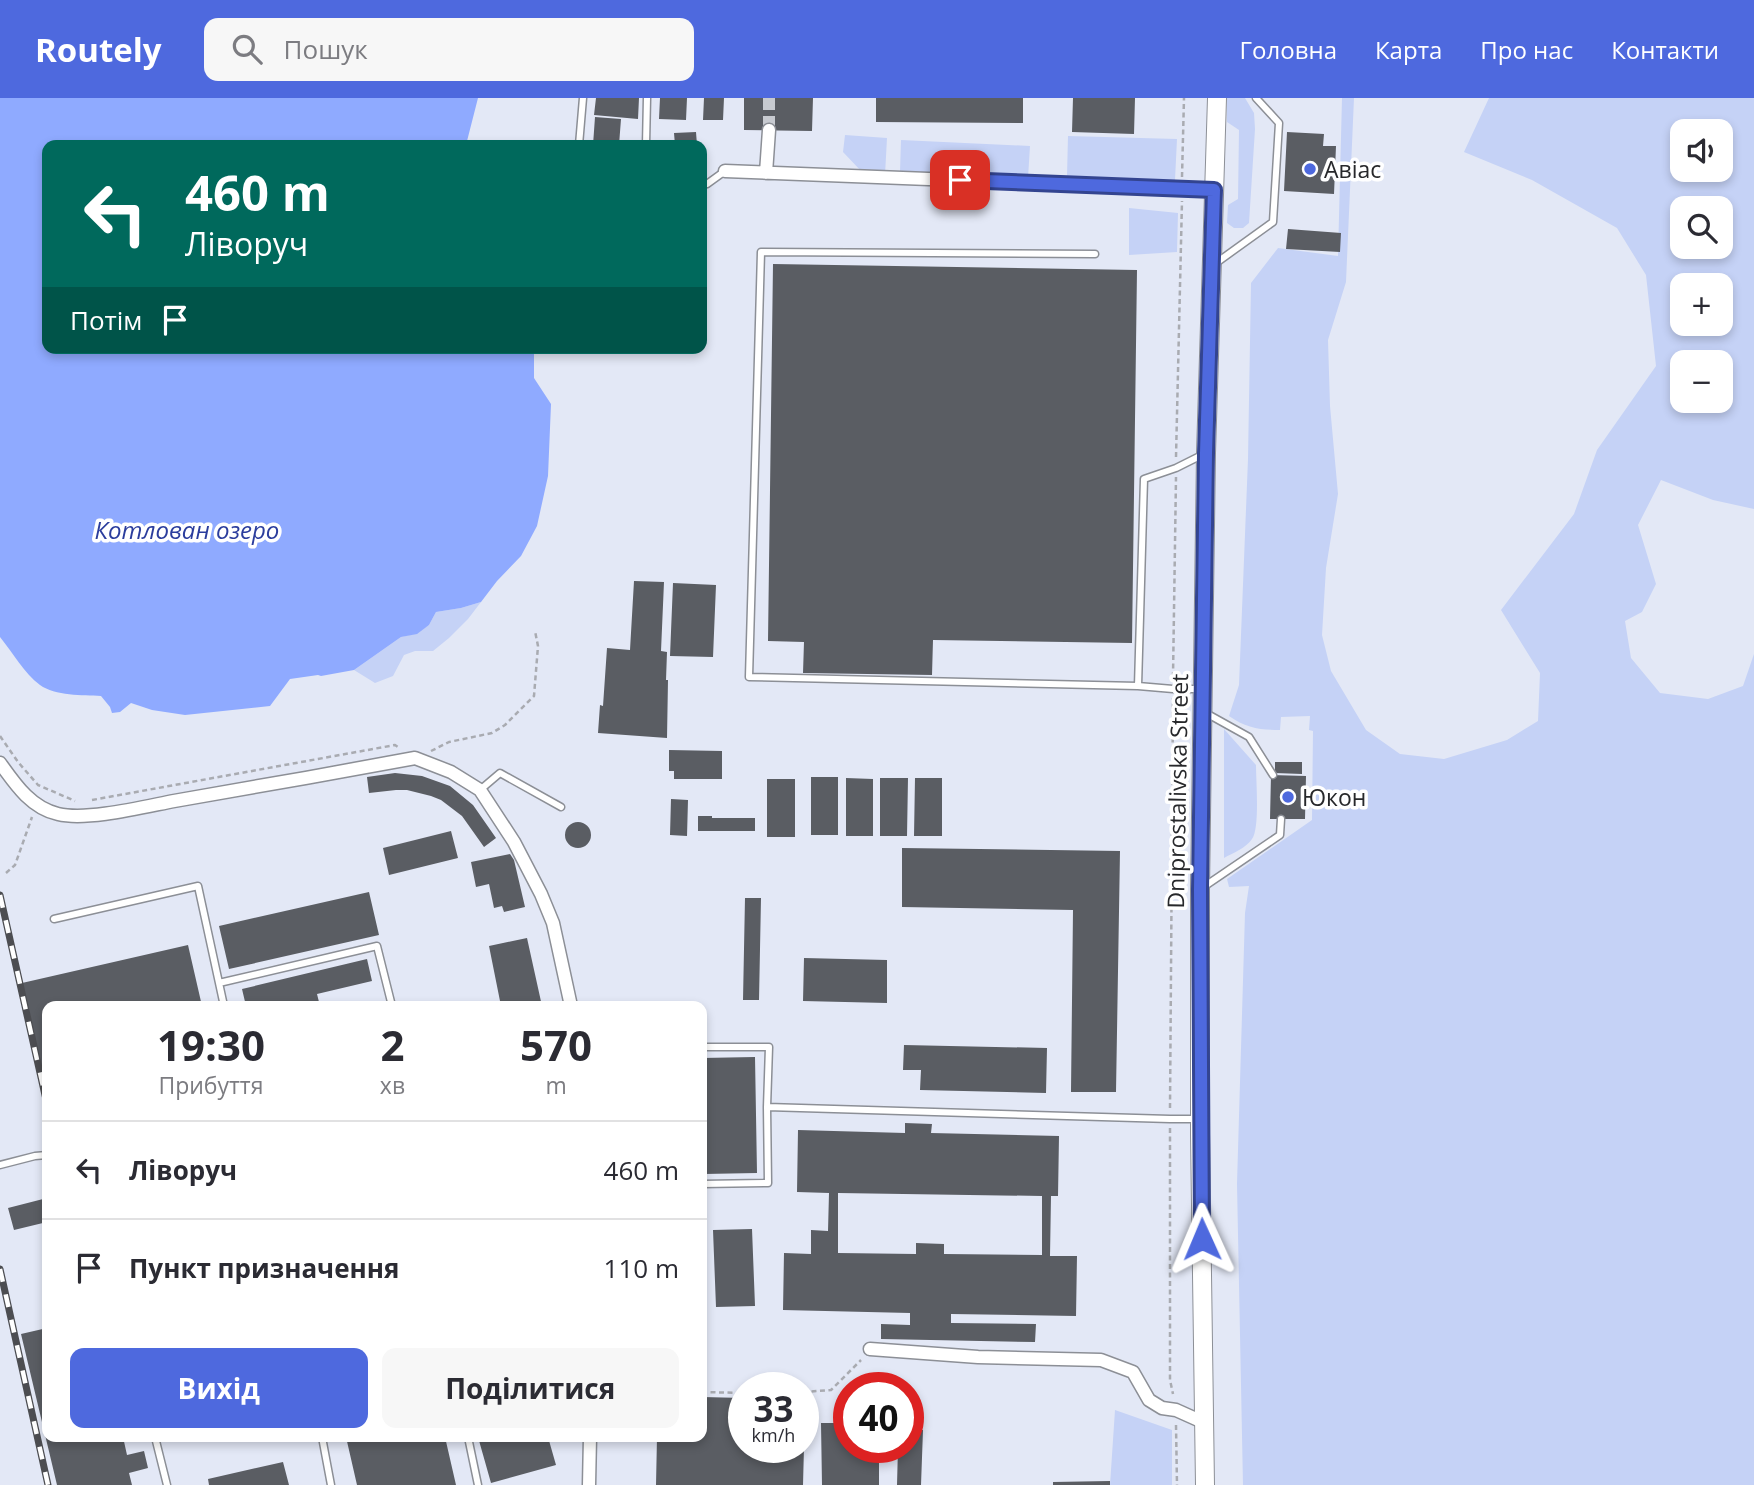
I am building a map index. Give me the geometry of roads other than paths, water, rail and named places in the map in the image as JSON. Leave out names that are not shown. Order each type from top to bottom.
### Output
[{"type":"street","name":"Dniprostalivska Street","points":[[1205,1485],[1200,890],[1206,453],[1217,98]]},
{"type":"street","points":[[766,173],[769,130]]},
{"type":"street","points":[[725,171],[1214,190]]},
{"type":"street","points":[[0,762],[15,784],[36,805],[56,814],[76,817],[415,758],[451,772],[480,790],[514,842],[541,894],[552,923],[570,1001]]},
{"type":"street","points":[[870,1349],[978,1357],[1101,1360],[1133,1372],[1149,1400],[1162,1408],[1176,1410],[1205,1423]]},
{"type":"street","points":[[589,1485],[590,1442]]},
{"type":"lane","points":[[579,140],[583,98]]},
{"type":"lane","points":[[646,140],[647,98]]},
{"type":"lane","points":[[1211,266],[1273,222],[1279,123],[1256,98]]},
{"type":"lane","points":[[707,184],[725,171]]},
{"type":"lane","points":[[1095,254],[761,252],[749,677],[1204,689]]},
{"type":"lane","points":[[1138,686],[1144,479],[1176,468],[1206,453]]},
{"type":"lane","points":[[1203,711],[1249,737],[1273,775]]},
{"type":"lane","points":[[480,790],[500,773],[561,807]]},
{"type":"lane","points":[[1200,890],[1280,835],[1281,819]]},
{"type":"lane","points":[[54,919],[198,886],[222,1001]]},
{"type":"lane","points":[[219,983],[377,946],[391,1001]]},
{"type":"lane","points":[[707,1047],[769,1046],[768,1183],[707,1184]]},
{"type":"lane","points":[[767,1107],[1200,1118]]},
{"type":"lane","points":[[0,1165],[42,1155]]},
{"type":"lane","points":[[156,1442],[167,1485]]},
{"type":"lane","points":[[324,1442],[331,1485]]},
{"type":"lane","points":[[469,1442],[478,1485]]},
{"type":"water","name":"Котлован озеро","points":[[0,98],[478,98],[467,140],[42,140],[42,354],[534,354],[534,378],[551,404],[548,476],[537,526],[521,556],[481,602],[436,612],[429,625],[417,634],[401,637],[354,670],[290,679],[270,706],[185,715],[152,710],[131,703],[120,712],[112,713],[101,696],[46,689],[29,675],[0,637]]},
{"type":"tunnel","points":[[769,98],[769,130]]},
{"type":"railway","points":[[0,895],[42,1082]]},
{"type":"railway","points":[[0,1269],[48,1485]]},
{"type":"place","name":"Авіас","points":[[1310,169]]},
{"type":"place","name":"Юкон","points":[[1288,797]]}]
